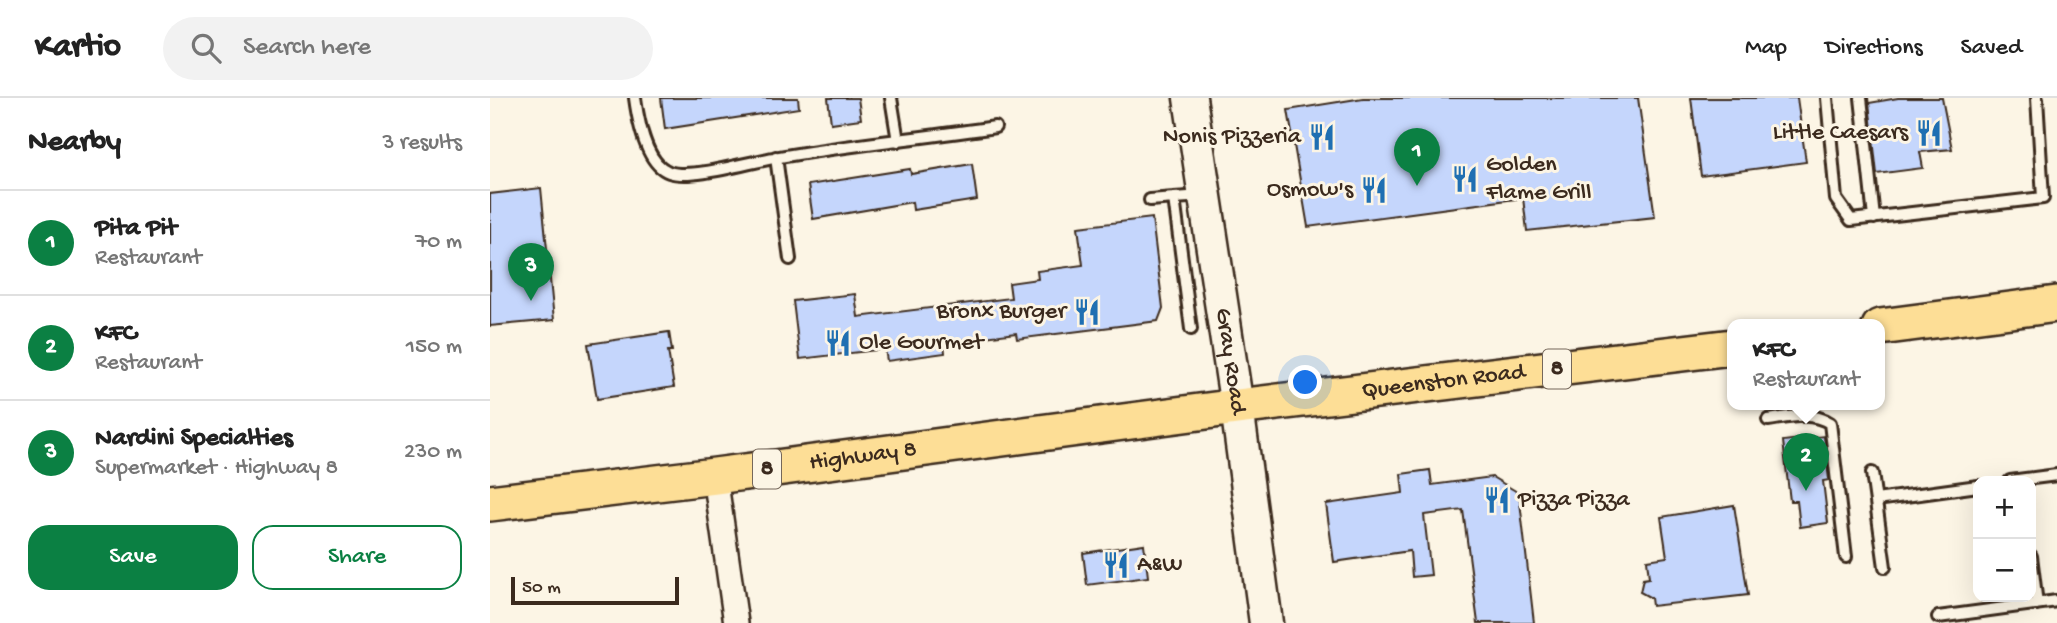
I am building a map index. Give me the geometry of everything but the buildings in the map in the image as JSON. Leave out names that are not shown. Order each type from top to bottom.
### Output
[{"type":"main road","name":"Gray Road","points":[[1190,98],[1237,407],[1266,623]]},
{"type":"main road","points":[[1885,326],[2057,304]]},
{"type":"main road","name":"Queenston Road","points":[[1237,407],[1727,347]]},
{"type":"main road","name":"Highway 8","points":[[490,503],[715,477],[1237,407]]},
{"type":"street","points":[[715,477],[736,623]]},
{"type":"lane","points":[[635,98],[639,125],[653,157],[668,172],[689,175],[775,157],[995,127]]},
{"type":"lane","points":[[891,98],[898,141]]},
{"type":"lane","points":[[1827,98],[1836,199],[1851,220],[2043,198],[2036,98]]},
{"type":"lane","points":[[1861,98],[1874,218]]},
{"type":"lane","points":[[775,157],[790,259]]},
{"type":"lane","points":[[1150,200],[1205,196]]},
{"type":"lane","points":[[1174,198],[1191,328]]},
{"type":"lane","points":[[1768,420],[1805,415],[1819,416],[1830,423],[1846,557]]},
{"type":"lane","points":[[1872,473],[1885,567]]},
{"type":"lane","points":[[2036,478],[2057,475]]},
{"type":"lane","points":[[1875,500],[1973,487]]},
{"type":"lane","points":[[2036,596],[2037,604]]},
{"type":"lane","points":[[1938,617],[2057,601]]},
{"type":"place","name":"Little Caesars","points":[[1929,133]]},
{"type":"place","name":"Nonis Pizzeria","points":[[1322,137]]},
{"type":"place","name":"Golden Flame Grill","points":[[1465,179]]},
{"type":"place","name":"Pita Pit","points":[[1417,186]]},
{"type":"place","name":"Osmow's","points":[[1374,190]]},
{"type":"place","name":"Nardini Specialties","points":[[531,301]]},
{"type":"place","name":"Bronx Burger","points":[[1087,312]]},
{"type":"place","name":"Ole Gourmet","points":[[838,343]]},
{"type":"place","name":"KFC","points":[[1806,491]]},
{"type":"place","name":"Pizza Pizza","points":[[1497,500]]},
{"type":"place","name":"A&W","points":[[1116,565]]}]
